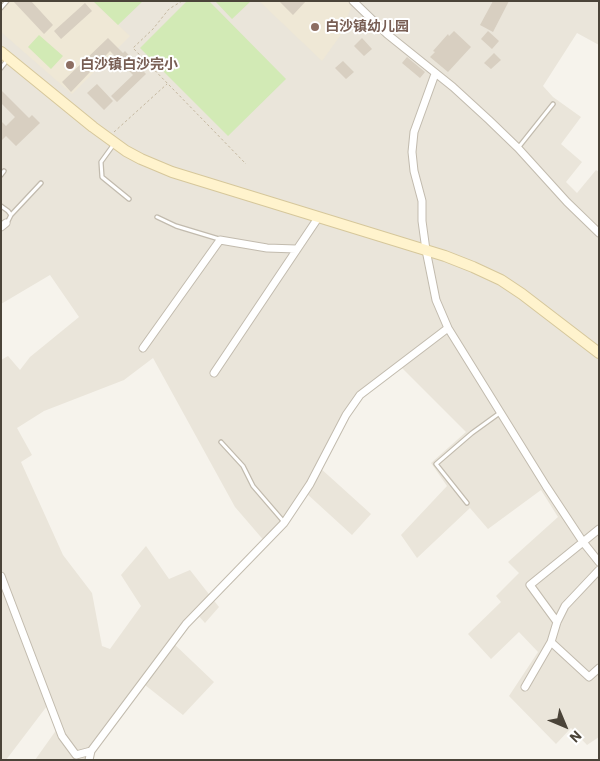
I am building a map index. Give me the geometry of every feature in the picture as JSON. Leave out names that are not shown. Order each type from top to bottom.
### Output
[{"type":"main road","points":[[5,56],[111,141],[141,159],[172,172],[426,250],[474,267],[501,280],[522,294],[599,353]]},
{"type":"street","points":[[353,1],[387,34],[434,74],[453,87],[518,148],[567,202],[599,233]]},
{"type":"street","points":[[434,74],[414,132],[412,152],[414,171],[422,201],[422,221],[426,250],[436,300],[448,328],[546,486],[583,542],[599,562]]},
{"type":"street","points":[[214,373],[318,218]]},
{"type":"street","points":[[143,348],[220,240],[261,247],[296,249]]},
{"type":"street","points":[[90,760],[91,751],[186,624],[284,523],[310,484],[346,415],[360,394],[448,328]]},
{"type":"street","points":[[556,622],[530,585],[599,529]]},
{"type":"street","points":[[525,686],[551,642],[556,622],[564,606],[599,570]]},
{"type":"street","points":[[1,576],[62,736],[74,757],[91,751]]},
{"type":"street","points":[[551,642],[589,678],[599,668]]},
{"type":"lane","points":[[1,8],[7,1]]},
{"type":"lane","points":[[1,68],[5,56]]},
{"type":"lane","points":[[518,148],[553,104]]},
{"type":"lane","points":[[111,141],[101,162],[102,177],[129,199]]},
{"type":"lane","points":[[4,225],[41,183]]},
{"type":"lane","points":[[1,206],[11,215]]},
{"type":"lane","points":[[157,217],[176,226],[220,240]]},
{"type":"lane","points":[[467,503],[436,464],[472,433],[501,412]]},
{"type":"lane","points":[[221,442],[243,466],[253,486],[284,523]]},
{"type":"path","points":[[182,1],[169,9],[154,29],[133,48],[246,164]]},
{"type":"path","points":[[111,141],[167,83]]},
{"type":"shaded area","points":[[1,1],[599,1],[599,45],[577,33],[543,86],[553,97],[581,117],[561,144],[582,162],[566,182],[577,193],[596,170],[599,172],[599,737],[587,745],[571,728],[556,744],[509,696],[538,652],[519,632],[491,659],[468,634],[501,602],[496,596],[519,573],[508,562],[558,517],[541,490],[488,529],[470,508],[417,558],[401,535],[447,486],[431,463],[466,432],[398,364],[352,405],[319,467],[371,514],[352,535],[306,493],[266,543],[235,507],[153,358],[124,380],[44,411],[17,428],[32,455],[21,462],[63,555],[92,593],[102,646],[110,649],[141,606],[121,575],[146,546],[169,579],[190,570],[219,607],[205,623],[196,613],[172,642],[214,682],[183,715],[145,685],[92,755],[92,760],[35,760],[57,729],[47,706],[6,760],[1,760],[1,360],[8,356],[20,370],[30,357],[79,317],[50,275],[1,304]]},
{"type":"shaded area","name":"白沙镇白沙完小","points":[[1,1],[93,1],[130,36],[72,94],[1,32]]},
{"type":"shaded area","name":"白沙镇幼儿园","points":[[259,1],[349,1],[351,8],[340,36],[322,61]]},
{"type":"green space","points":[[93,1],[143,1],[118,25]]},
{"type":"green space","points":[[187,1],[209,1],[286,79],[228,136],[140,48]]},
{"type":"green space","points":[[215,1],[251,1],[232,19]]},
{"type":"green space","points":[[39,35],[63,56],[51,69],[28,47]]},
{"type":"building","points":[[13,1],[31,1],[53,25],[44,34]]},
{"type":"building","points":[[279,1],[306,1],[293,15]]},
{"type":"building","points":[[493,1],[509,1],[493,32],[480,25]]},
{"type":"building","points":[[85,3],[92,11],[61,39],[54,31]]},
{"type":"building","points":[[454,31],[471,47],[448,72],[430,57],[448,34],[449,36]]},
{"type":"building","points":[[488,31],[499,41],[492,49],[481,39]]},
{"type":"building","points":[[108,38],[123,53],[125,51],[146,74],[117,102],[111,96],[133,75],[110,51],[71,92],[62,82]]},
{"type":"building","points":[[362,38],[372,49],[364,56],[354,46]]},
{"type":"building","points":[[494,53],[501,60],[491,69],[484,63]]},
{"type":"building","points":[[407,57],[425,72],[420,78],[402,63]]},
{"type":"building","points":[[343,61],[354,72],[346,79],[335,68]]},
{"type":"building","points":[[97,84],[113,101],[104,110],[87,93]]},
{"type":"building","points":[[1,90],[29,118],[32,115],[40,123],[16,146],[6,136],[1,141],[1,121],[6,126],[15,117],[1,103]]},
{"type":"place","name":"白沙镇幼儿园","points":[[315,27]]},
{"type":"place","name":"白沙镇白沙完小","points":[[70,65]]}]
